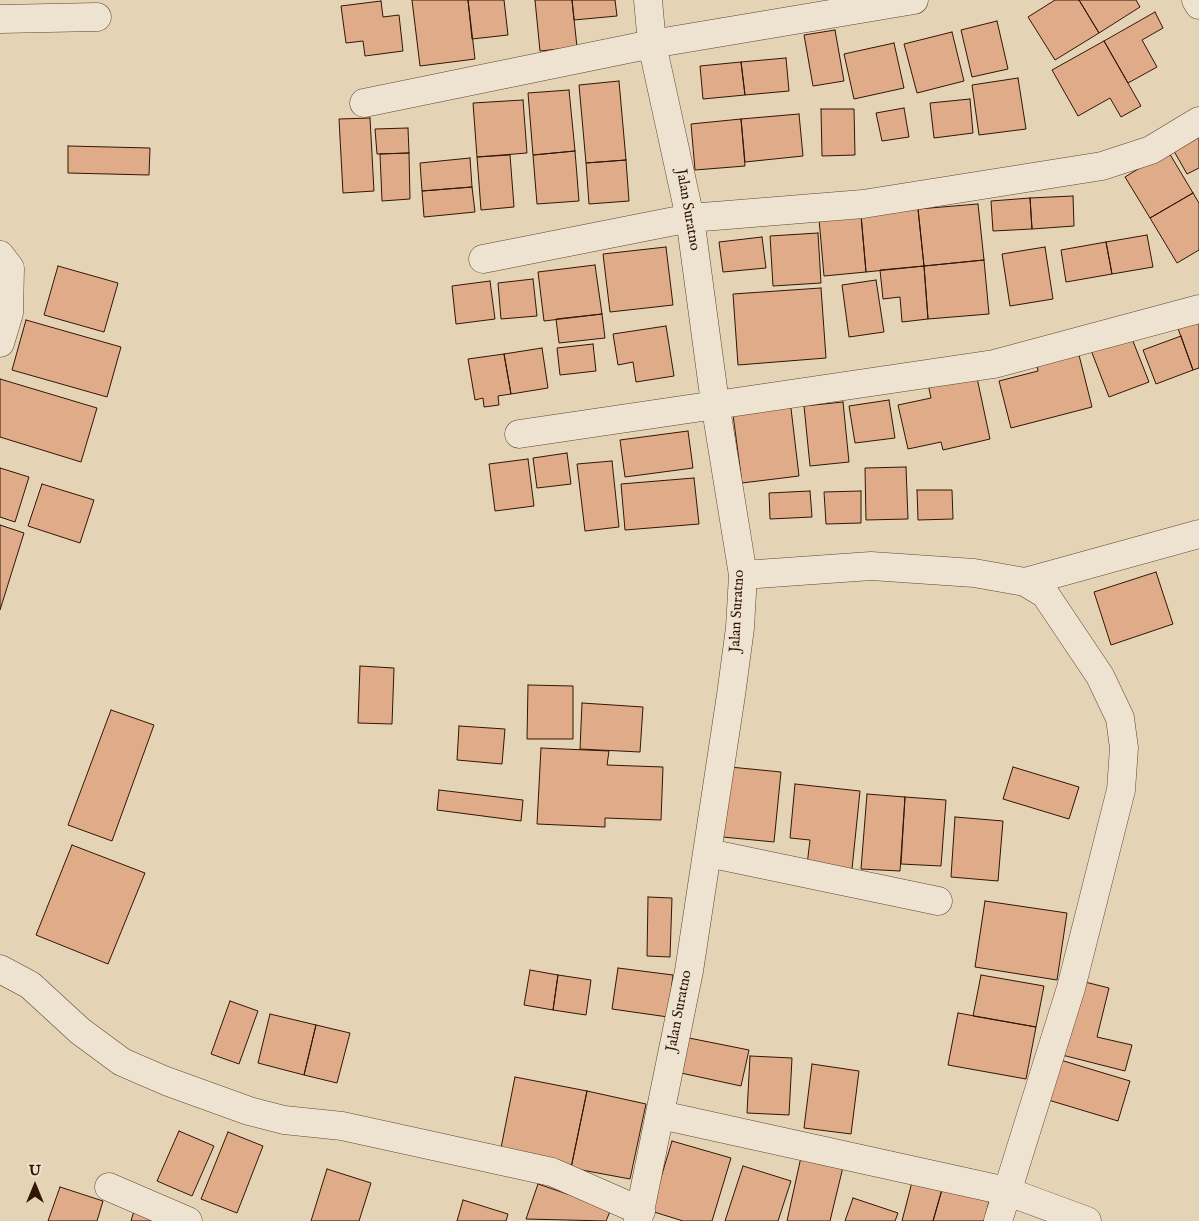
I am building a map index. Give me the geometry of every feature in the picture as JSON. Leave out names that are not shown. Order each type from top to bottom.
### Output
[{"type":"street","name":"Jalan Suratno","points":[[640,1216],[689,971],[708,853],[740,628],[743,575],[715,403],[690,218],[652,44],[648,0]]},
{"type":"street","points":[[364,103],[652,44],[914,0]]},
{"type":"street","points":[[1196,0],[1199,5]]},
{"type":"street","points":[[0,19],[97,17]]},
{"type":"street","points":[[483,259],[690,218],[862,204],[1102,166],[1151,150],[1199,121]]},
{"type":"street","points":[[0,256],[10,268],[9,313],[0,343]]},
{"type":"street","points":[[518,434],[715,403],[994,364],[1199,309]]},
{"type":"street","points":[[1025,582],[1199,534]]},
{"type":"street","points":[[743,575],[871,566],[974,573],[1025,582],[1045,594],[1100,676],[1120,718],[1124,748],[1121,790],[1071,988],[998,1221]]},
{"type":"street","points":[[708,853],[938,901]]},
{"type":"street","points":[[0,969],[30,985],[80,1031],[122,1062],[166,1081],[248,1111],[284,1120],[342,1126],[552,1172],[640,1216]]},
{"type":"street","points":[[660,1116],[1006,1191],[1087,1221]]},
{"type":"street","points":[[109,1187],[188,1221]]},
{"type":"building","points":[[412,0],[468,0],[475,59],[420,66]]},
{"type":"building","points":[[468,0],[504,0],[508,35],[472,39]]},
{"type":"building","points":[[535,0],[572,0],[577,47],[540,51]]},
{"type":"building","points":[[572,0],[615,0],[617,16],[574,20]]},
{"type":"building","points":[[1055,0],[1079,0],[1099,33],[1055,60],[1028,17]]},
{"type":"building","points":[[1079,0],[1136,0],[1140,7],[1099,33]]},
{"type":"building","points":[[381,1],[383,17],[399,15],[403,51],[365,56],[363,41],[346,43],[341,6]]},
{"type":"building","points":[[1155,12],[1163,28],[1142,40],[1157,67],[1128,83],[1104,41]]},
{"type":"building","points":[[997,21],[1008,69],[972,77],[961,30]]},
{"type":"building","points":[[835,30],[844,81],[813,86],[804,35]]},
{"type":"building","points":[[952,32],[964,81],[917,93],[904,44]]},
{"type":"building","points":[[1104,41],[1141,106],[1121,117],[1110,98],[1078,116],[1052,70]]},
{"type":"building","points":[[894,43],[904,88],[854,99],[844,54]]},
{"type":"building","points":[[786,58],[789,91],[745,95],[741,62]]},
{"type":"building","points":[[741,62],[745,95],[703,99],[700,66]]},
{"type":"building","points":[[1018,78],[1026,129],[979,135],[972,85]]},
{"type":"building","points":[[619,81],[626,160],[586,163],[579,85]]},
{"type":"building","points":[[569,90],[575,151],[533,155],[528,93]]},
{"type":"building","points":[[970,99],[973,133],[934,138],[930,103]]},
{"type":"building","points":[[523,100],[527,153],[477,157],[473,103]]},
{"type":"building","points":[[904,108],[909,137],[882,141],[876,113]]},
{"type":"building","points":[[821,109],[854,109],[855,155],[822,156]]},
{"type":"building","points":[[799,114],[803,156],[745,162],[741,119]]},
{"type":"building","points":[[370,118],[374,191],[343,193],[339,119]]},
{"type":"building","points":[[741,119],[745,166],[695,170],[691,124]]},
{"type":"building","points":[[408,128],[409,153],[377,154],[375,129]]},
{"type":"building","points":[[1199,130],[1199,168],[1187,174],[1171,146]]},
{"type":"building","points":[[68,146],[150,148],[149,175],[68,173]]},
{"type":"building","points":[[575,151],[579,201],[537,204],[533,155]]},
{"type":"building","points":[[1168,151],[1193,193],[1150,218],[1125,177]]},
{"type":"building","points":[[409,153],[410,199],[382,201],[380,154]]},
{"type":"building","points":[[510,155],[514,207],[481,210],[477,157]]},
{"type":"building","points":[[470,158],[472,187],[422,191],[420,163]]},
{"type":"building","points":[[626,160],[629,201],[589,204],[586,163]]},
{"type":"building","points":[[472,187],[475,212],[424,217],[422,191]]},
{"type":"building","points":[[1193,193],[1199,203],[1199,250],[1177,263],[1150,218]]},
{"type":"building","points":[[1073,196],[1074,226],[1032,229],[1030,198]]},
{"type":"building","points":[[1030,198],[1032,229],[993,231],[991,201]]},
{"type":"building","points":[[978,204],[984,260],[924,266],[918,209]]},
{"type":"building","points":[[918,209],[924,266],[866,272],[861,215]]},
{"type":"building","points":[[861,215],[866,272],[824,276],[819,219]]},
{"type":"building","points":[[818,233],[821,283],[773,286],[770,236]]},
{"type":"building","points":[[1147,235],[1153,267],[1112,274],[1106,242]]},
{"type":"building","points":[[762,237],[766,268],[723,272],[719,242]]},
{"type":"building","points":[[1106,242],[1112,274],[1066,282],[1061,250]]},
{"type":"building","points":[[666,247],[673,305],[610,312],[603,254]]},
{"type":"building","points":[[1045,247],[1053,299],[1010,306],[1002,254]]},
{"type":"building","points":[[984,260],[989,314],[928,319],[924,266]]},
{"type":"building","points":[[595,265],[602,314],[544,321],[538,272]]},
{"type":"building","points":[[58,266],[118,283],[104,332],[44,315]]},
{"type":"building","points":[[924,266],[928,319],[902,322],[900,297],[883,299],[880,270]]},
{"type":"building","points":[[533,279],[537,316],[501,319],[498,283]]},
{"type":"building","points":[[876,280],[884,332],[849,337],[842,285]]},
{"type":"building","points":[[490,281],[495,319],[456,324],[452,286]]},
{"type":"building","points":[[821,288],[826,358],[738,365],[733,294]]},
{"type":"building","points":[[602,314],[605,338],[559,343],[556,319]]},
{"type":"building","points":[[1199,315],[1199,368],[1193,370],[1176,323]]},
{"type":"building","points":[[26,320],[121,347],[107,397],[12,370]]},
{"type":"building","points":[[666,326],[674,376],[636,382],[633,362],[618,365],[613,334]]},
{"type":"building","points":[[1129,331],[1149,382],[1109,397],[1089,345]]},
{"type":"building","points":[[1181,336],[1193,370],[1156,384],[1143,350]]},
{"type":"building","points":[[1076,343],[1092,407],[1011,428],[999,381],[1038,371],[1035,354]]},
{"type":"building","points":[[593,344],[596,371],[560,375],[557,348]]},
{"type":"building","points":[[542,348],[548,388],[511,394],[504,354]]},
{"type":"building","points":[[504,354],[511,394],[498,396],[499,405],[484,407],[483,398],[475,400],[468,359]]},
{"type":"building","points":[[976,373],[990,439],[943,450],[941,442],[908,449],[898,405],[931,398],[928,384]]},
{"type":"building","points":[[0,379],[97,408],[81,462],[0,437]]},
{"type":"building","points":[[790,400],[799,476],[742,483],[732,407]]},
{"type":"building","points":[[889,400],[895,438],[855,443],[849,406]]},
{"type":"building","points":[[843,402],[849,462],[810,466],[804,406]]},
{"type":"building","points":[[688,431],[693,468],[625,477],[620,440]]},
{"type":"building","points":[[567,453],[571,484],[537,488],[533,458]]},
{"type":"building","points":[[528,459],[534,506],[495,511],[489,464]]},
{"type":"building","points":[[612,461],[619,527],[585,531],[577,464]]},
{"type":"building","points":[[906,467],[908,519],[866,520],[865,468]]},
{"type":"building","points":[[0,468],[29,477],[15,522],[0,517]]},
{"type":"building","points":[[694,478],[699,524],[625,530],[621,484]]},
{"type":"building","points":[[42,484],[94,500],[80,543],[28,526]]},
{"type":"building","points":[[917,490],[952,490],[953,519],[918,520]]},
{"type":"building","points":[[810,491],[812,517],[770,519],[769,493]]},
{"type":"building","points":[[861,491],[861,523],[826,524],[824,492]]},
{"type":"building","points":[[0,525],[24,533],[0,610]]},
{"type":"building","points":[[1156,572],[1173,624],[1111,645],[1094,592]]},
{"type":"building","points":[[360,666],[394,668],[392,724],[358,723]]},
{"type":"building","points":[[528,685],[573,686],[573,739],[527,739]]},
{"type":"building","points":[[582,703],[643,707],[640,752],[580,749]]},
{"type":"building","points":[[111,710],[154,725],[112,841],[68,825]]},
{"type":"building","points":[[459,726],[505,729],[502,764],[457,760]]},
{"type":"building","points":[[541,748],[609,751],[607,765],[663,767],[661,820],[605,818],[605,827],[537,824]]},
{"type":"building","points":[[730,767],[781,772],[774,842],[723,837]]},
{"type":"building","points":[[1013,767],[1079,787],[1069,819],[1003,799]]},
{"type":"building","points":[[795,784],[860,791],[852,869],[807,865],[810,840],[790,838]]},
{"type":"building","points":[[439,790],[523,800],[521,821],[437,810]]},
{"type":"building","points":[[867,794],[905,797],[900,871],[861,869]]},
{"type":"building","points":[[905,797],[946,800],[941,866],[901,864]]},
{"type":"building","points":[[955,817],[1003,821],[998,881],[951,877]]},
{"type":"building","points":[[72,845],[145,873],[108,964],[36,935]]},
{"type":"building","points":[[648,897],[672,898],[670,957],[647,956]]},
{"type":"building","points":[[985,901],[1067,913],[1057,980],[975,967]]},
{"type":"building","points":[[618,968],[673,975],[668,1017],[612,1009]]},
{"type":"building","points":[[530,970],[558,975],[553,1010],[524,1005]]},
{"type":"building","points":[[558,975],[591,980],[586,1015],[553,1010]]},
{"type":"building","points":[[981,975],[1044,986],[1036,1027],[973,1016]]},
{"type":"building","points":[[1081,981],[1109,988],[1097,1037],[1132,1045],[1125,1071],[1062,1055]]},
{"type":"building","points":[[230,1001],[258,1011],[239,1064],[211,1054]]},
{"type":"building","points":[[958,1013],[1036,1027],[1026,1079],[948,1065]]},
{"type":"building","points":[[270,1014],[316,1025],[304,1075],[258,1063]]},
{"type":"building","points":[[316,1025],[350,1033],[337,1083],[304,1075]]},
{"type":"building","points":[[689,1038],[749,1050],[741,1086],[681,1073]]},
{"type":"building","points":[[750,1056],[792,1058],[789,1115],[747,1113]]},
{"type":"building","points":[[1057,1059],[1130,1081],[1118,1121],[1045,1099]]},
{"type":"building","points":[[812,1064],[859,1071],[851,1134],[804,1128]]},
{"type":"building","points":[[515,1077],[587,1091],[571,1168],[500,1153]]},
{"type":"building","points":[[587,1091],[646,1104],[630,1179],[571,1168]]},
{"type":"building","points":[[179,1131],[214,1146],[192,1196],[157,1181]]},
{"type":"building","points":[[228,1132],[263,1146],[237,1213],[201,1199]]},
{"type":"building","points":[[672,1141],[731,1158],[712,1221],[683,1221],[651,1211]]},
{"type":"building","points":[[801,1157],[843,1167],[830,1221],[787,1221]]},
{"type":"building","points":[[743,1166],[791,1181],[778,1221],[725,1221]]},
{"type":"building","points":[[327,1169],[371,1183],[359,1221],[311,1221]]},
{"type":"building","points":[[913,1178],[943,1186],[933,1221],[902,1221]]},
{"type":"building","points":[[538,1184],[611,1209],[606,1221],[526,1219]]},
{"type":"building","points":[[943,1186],[990,1198],[984,1221],[933,1221]]},
{"type":"building","points":[[60,1187],[103,1201],[97,1221],[48,1221]]},
{"type":"building","points":[[853,1198],[898,1213],[895,1221],[845,1221]]},
{"type":"building","points":[[463,1200],[508,1214],[506,1221],[457,1221]]},
{"type":"building","points":[[134,1211],[164,1221],[131,1221]]}]
